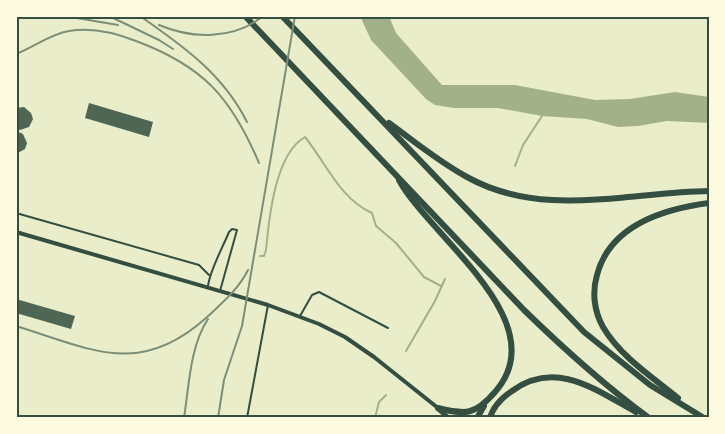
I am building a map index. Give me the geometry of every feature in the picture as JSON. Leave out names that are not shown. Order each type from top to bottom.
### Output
[{"type":"highway","points":[[244,16],[395,172],[475,259],[572,356],[608,388],[648,418]]},
{"type":"highway","points":[[282,16],[584,332],[650,385],[701,416]]},
{"type":"highway","points":[[375,112],[443,163],[468,178],[493,189],[524,198],[580,201],[709,191]]},
{"type":"highway","points":[[395,172],[404,188],[467,264],[504,315],[511,337],[510,360],[501,384],[477,418]]},
{"type":"highway","points":[[701,416],[614,343],[597,314],[595,282],[600,264],[608,250],[620,236],[640,222],[666,212],[709,203]]},
{"type":"highway","points":[[490,416],[505,396],[517,387],[547,376],[565,378],[587,385],[648,418]]},
{"type":"highway","points":[[438,408],[465,414],[478,409],[489,399]]},
{"type":"street","points":[[16,232],[300,316],[345,337],[449,418]]},
{"type":"lane","points":[[16,213],[199,265],[209,275]]},
{"type":"lane","points":[[207,289],[209,275],[215,268],[229,232],[238,230],[219,292]]},
{"type":"lane","points":[[300,316],[312,295],[319,292],[388,328]]},
{"type":"lane","points":[[247,418],[268,305]]},
{"type":"shaded area","points":[[360,16],[389,16],[396,33],[442,85],[515,85],[595,100],[630,99],[675,92],[709,97],[709,123],[667,121],[618,127],[587,119],[542,116],[498,108],[454,108],[435,105],[426,99],[371,40]]},
{"type":"building","points":[[89,103],[153,122],[149,137],[85,118]]},
{"type":"building","points":[[24,107],[31,113],[33,119],[29,127],[20,130],[16,128],[16,108]]},
{"type":"building","points":[[16,131],[23,134],[27,143],[25,149],[16,154]]},
{"type":"building","points":[[16,299],[75,316],[71,329],[16,313]]},
{"type":"waterway","points":[[515,166],[523,145],[542,116]]},
{"type":"waterway","points":[[260,256],[264,256],[266,250],[269,221],[280,172],[295,145],[305,137],[342,190],[361,207],[372,213],[376,226],[396,243],[424,277],[441,286]]},
{"type":"waterway","points":[[406,351],[435,301],[445,279]]},
{"type":"waterway","points":[[375,418],[379,402],[386,395]]},
{"type":"railway","points":[[65,16],[118,25]]},
{"type":"railway","points":[[109,16],[159,40],[173,49]]},
{"type":"railway","points":[[140,16],[201,62],[226,89],[247,122]]},
{"type":"railway","points":[[159,25],[185,33],[212,35],[239,30],[263,16]]},
{"type":"railway","points":[[218,418],[224,380],[242,326],[295,16]]},
{"type":"railway","points":[[16,54],[55,35],[77,30],[103,32],[120,36],[159,51],[180,61],[212,87],[237,120],[259,163]]},
{"type":"railway","points":[[16,326],[68,343],[114,353],[136,353],[159,348],[182,337],[206,318],[235,290],[248,270]]},
{"type":"railway","points":[[184,418],[197,341],[208,319]]}]
